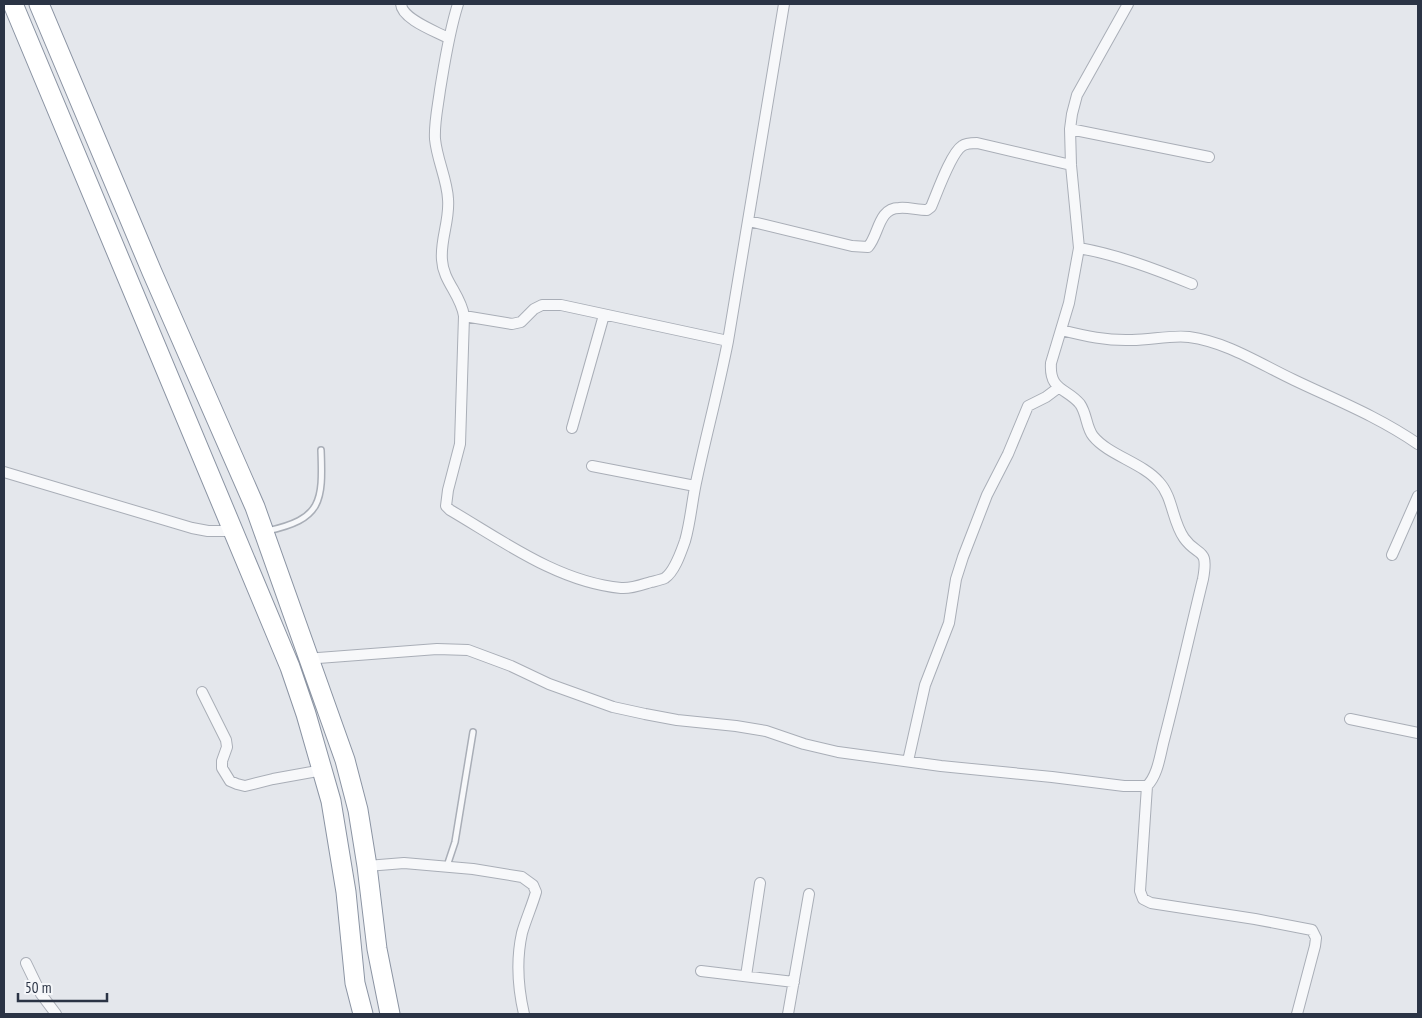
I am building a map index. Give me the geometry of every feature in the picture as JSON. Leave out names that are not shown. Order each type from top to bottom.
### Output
[{"type":"highway","points":[[13,4],[288,662],[306,714],[331,801],[346,892],[355,983],[363,1014]]},
{"type":"highway","points":[[39,4],[152,272],[255,507],[345,760],[358,810],[377,949],[390,1014]]},
{"type":"street","points":[[401,4],[404,13],[410,18],[448,38]]},
{"type":"street","points":[[458,4],[448,38],[436,127],[438,159],[448,198],[442,260],[444,273],[462,306],[464,316],[460,444],[446,506],[556,571],[593,583],[622,588],[633,588],[665,578],[673,567],[685,541],[695,486],[728,341],[784,4]]},
{"type":"street","points":[[1128,4],[1077,95],[1070,128],[1071,165],[1079,248],[1074,278],[1051,371],[1053,381],[1058,388],[1079,403],[1093,436],[1152,475],[1160,483],[1166,492],[1185,540],[1198,550],[1205,561],[1201,588],[1156,771],[1152,781],[1147,786],[1140,891],[1143,899],[1152,903],[1254,918],[1312,930],[1316,938],[1315,946],[1297,1014]]},
{"type":"street","points":[[1070,128],[1210,157]]},
{"type":"street","points":[[748,221],[852,246],[868,247],[881,220],[890,209],[897,207],[927,210],[932,207],[952,159],[957,150],[966,144],[978,143],[1071,165]]},
{"type":"street","points":[[1079,248],[1105,252],[1192,284]]},
{"type":"street","points":[[464,316],[512,324],[521,322],[534,309],[542,305],[561,305],[728,341]]},
{"type":"street","points":[[572,428],[604,315]]},
{"type":"street","points":[[1061,330],[1108,340],[1188,337],[1224,346],[1376,418],[1418,444]]},
{"type":"street","points":[[908,761],[925,685],[949,623],[956,579],[962,557],[987,495],[1008,454],[1028,406],[1046,397],[1058,388]]},
{"type":"street","points":[[592,466],[695,486]]},
{"type":"street","points":[[4,472],[192,528],[208,531],[233,531]]},
{"type":"street","points":[[1392,555],[1418,496]]},
{"type":"street","points":[[288,662],[308,658],[437,649],[468,650],[511,666],[549,684],[613,707],[677,720],[759,730],[838,752],[1124,786],[1147,786]]},
{"type":"street","points":[[202,692],[226,740],[227,747],[222,761],[222,768],[230,781],[245,786],[273,778],[323,770]]},
{"type":"street","points":[[1350,719],[1418,733]]},
{"type":"street","points":[[367,866],[404,862],[447,866],[522,877],[533,885],[536,892],[522,932],[519,948],[519,982],[524,1014]]},
{"type":"street","points":[[746,976],[760,883]]},
{"type":"street","points":[[788,1014],[809,894]]},
{"type":"street","points":[[26,963],[41,994],[56,1014]]},
{"type":"street","points":[[701,971],[794,982]]},
{"type":"lane","points":[[264,532],[289,526],[304,518],[313,509],[319,498],[322,482],[321,450]]},
{"type":"lane","points":[[447,866],[455,842],[473,732]]}]
